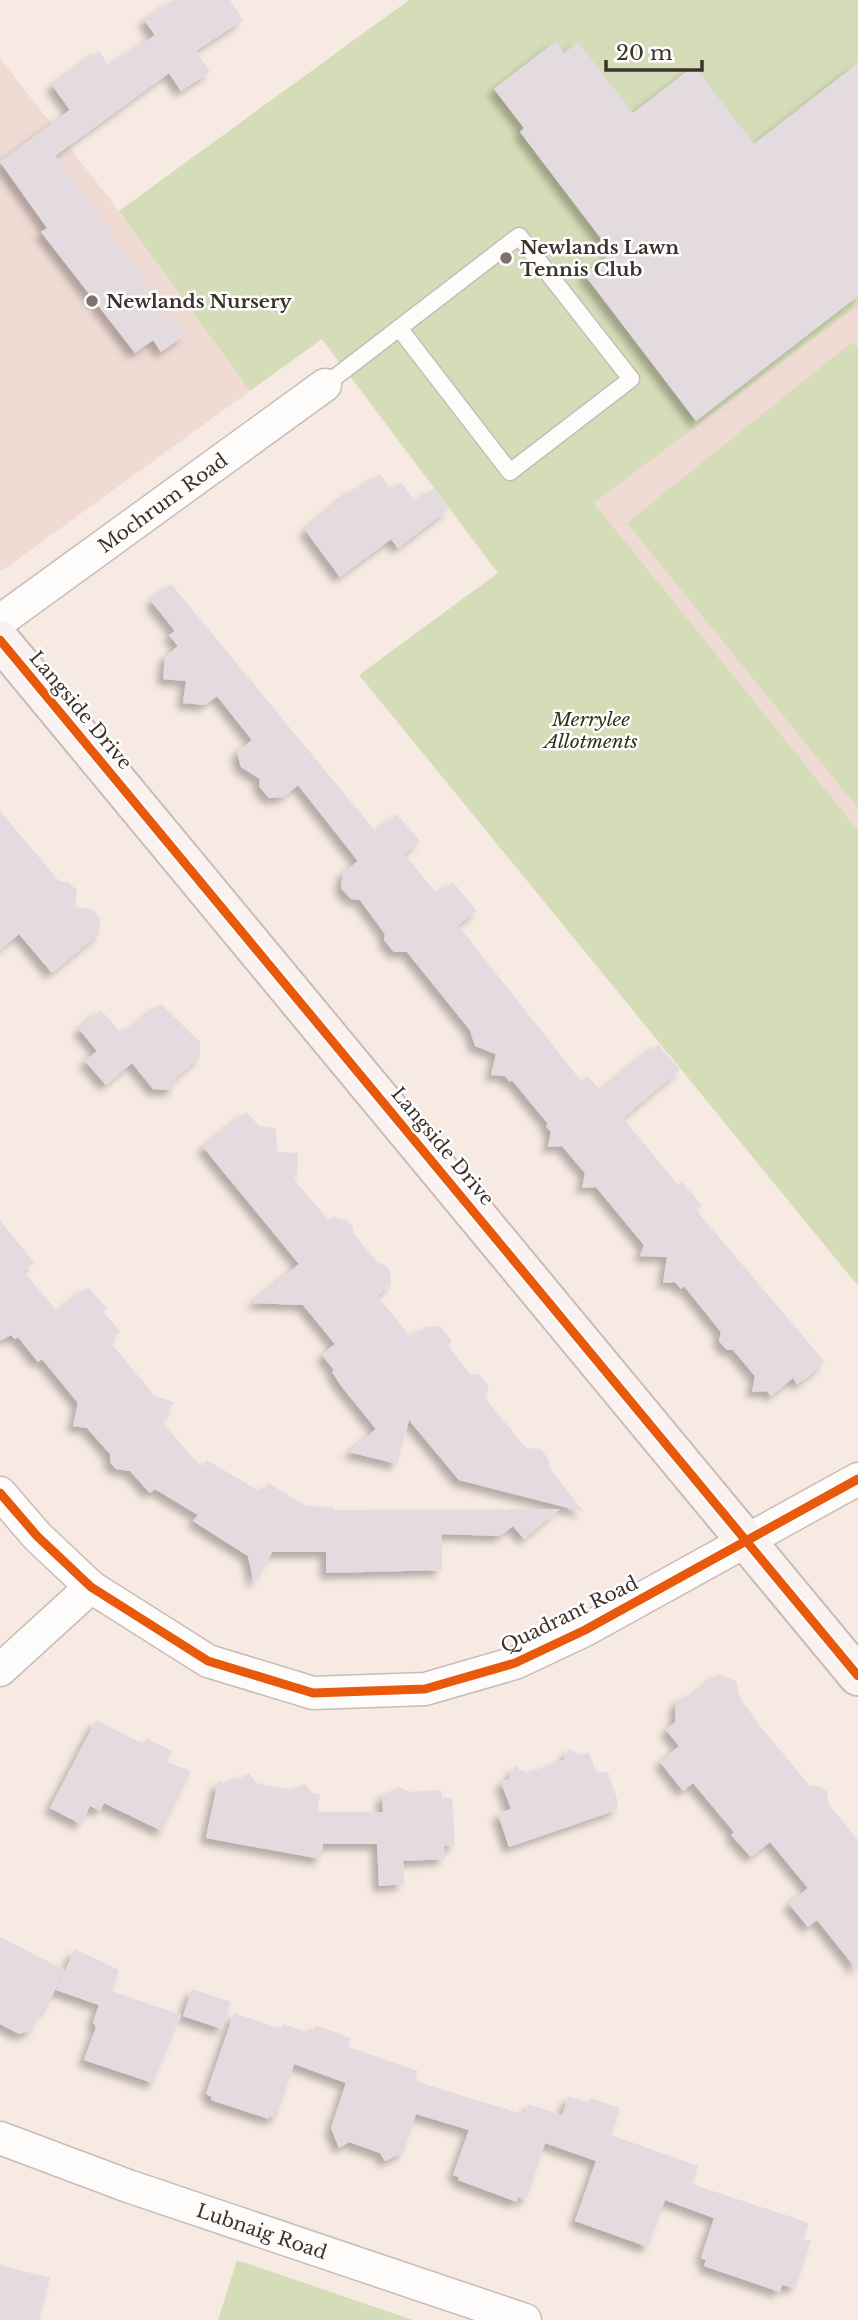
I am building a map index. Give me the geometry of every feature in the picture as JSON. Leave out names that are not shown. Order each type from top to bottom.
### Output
[{"type":"street","name":"Mochrum Road","points":[[0,621],[325,385]]},
{"type":"street","name":"Langside Drive","points":[[0,640],[858,1676]]},
{"type":"street","name":"Quadrant Road","points":[[0,1493],[37,1535],[91,1587],[208,1661],[313,1693],[425,1689],[514,1663],[585,1630],[858,1479]]},
{"type":"street","points":[[0,1670],[91,1587]]},
{"type":"street","name":"Lubnaig Road","points":[[0,2138],[128,2186],[524,2320]]},
{"type":"lane","points":[[325,385],[399,328],[519,236],[631,379],[510,472],[399,328]]},
{"type":"shaded area","name":"Newlands Nursery","points":[[0,58],[119,211],[250,391],[3,570],[0,569]]},
{"type":"shaded area","points":[[858,305],[858,830],[594,503]]},
{"type":"green space","name":"Newlands Lawn Tennis Club","points":[[409,0],[858,0],[858,305],[594,503],[858,830],[858,1286],[359,675],[498,573],[322,339],[250,391],[119,211]]},
{"type":"green space","points":[[852,342],[858,349],[858,808],[627,523]]},
{"type":"green space","points":[[237,2260],[413,2320],[218,2320]]},
{"type":"building","points":[[174,0],[230,0],[243,20],[196,51],[210,72],[181,91],[169,73],[55,156],[185,335],[161,352],[153,340],[135,353],[41,232],[47,228],[0,162],[70,110],[52,85],[99,51],[109,66],[155,35],[144,20]]},
{"type":"building","points":[[556,41],[564,53],[578,42],[633,113],[694,66],[754,144],[858,63],[858,296],[696,421],[584,274],[612,253],[520,132],[524,128],[494,89]]},
{"type":"building","points":[[380,474],[391,490],[401,482],[416,502],[434,488],[449,509],[398,548],[391,539],[340,577],[305,530],[353,489],[359,489]]},
{"type":"building","points":[[171,584],[376,832],[397,814],[420,841],[404,854],[438,895],[453,882],[477,911],[458,925],[581,1081],[588,1076],[601,1091],[658,1044],[680,1070],[623,1118],[678,1185],[682,1182],[702,1206],[696,1210],[825,1362],[805,1379],[797,1384],[793,1378],[771,1396],[767,1391],[752,1392],[755,1376],[733,1350],[727,1350],[719,1341],[721,1332],[684,1286],[681,1289],[675,1282],[663,1283],[667,1257],[640,1256],[644,1245],[596,1187],[582,1188],[585,1173],[562,1146],[548,1147],[551,1132],[546,1126],[548,1124],[512,1080],[510,1082],[505,1076],[491,1075],[496,1054],[475,1046],[470,1030],[407,952],[394,952],[384,940],[385,934],[360,900],[351,899],[341,888],[343,873],[358,861],[298,785],[284,797],[269,798],[259,786],[260,779],[241,767],[237,752],[252,740],[217,696],[205,705],[183,703],[186,681],[163,679],[165,657],[178,646],[169,635],[175,631],[151,601]]},
{"type":"building","points":[[0,811],[59,881],[69,882],[77,891],[75,907],[92,909],[100,918],[99,934],[52,973],[19,934],[0,950]]},
{"type":"building","points":[[161,1004],[200,1042],[200,1057],[176,1078],[173,1090],[153,1089],[132,1063],[106,1085],[85,1061],[97,1051],[79,1029],[101,1010],[120,1032],[125,1028],[128,1031]]},
{"type":"building","points":[[247,1112],[259,1126],[276,1128],[277,1152],[298,1153],[297,1175],[293,1178],[329,1221],[333,1217],[347,1220],[353,1227],[353,1233],[378,1263],[384,1264],[390,1271],[391,1285],[377,1296],[412,1338],[425,1327],[440,1326],[451,1340],[449,1347],[471,1375],[479,1374],[489,1386],[485,1398],[526,1448],[541,1449],[549,1460],[549,1467],[584,1512],[459,1480],[409,1420],[397,1464],[349,1452],[376,1429],[342,1387],[332,1372],[334,1370],[322,1355],[335,1344],[303,1305],[252,1303],[299,1264],[203,1147]]},
{"type":"building","points":[[0,1220],[34,1263],[23,1271],[58,1312],[88,1287],[107,1309],[103,1312],[120,1331],[109,1341],[155,1396],[174,1402],[162,1422],[202,1468],[207,1460],[262,1493],[268,1483],[306,1506],[334,1507],[333,1510],[560,1509],[524,1539],[513,1526],[500,1536],[442,1534],[442,1570],[326,1573],[326,1552],[272,1552],[254,1583],[248,1556],[193,1521],[198,1515],[155,1489],[150,1493],[130,1471],[116,1469],[110,1462],[110,1454],[87,1428],[73,1426],[78,1403],[42,1359],[38,1362],[18,1337],[15,1339],[11,1335],[0,1341]]},
{"type":"building","points":[[718,1674],[736,1681],[740,1698],[761,1727],[810,1786],[819,1786],[827,1792],[829,1805],[858,1840],[858,1971],[817,1920],[808,1927],[789,1904],[808,1888],[770,1842],[751,1857],[731,1835],[734,1832],[693,1783],[683,1791],[660,1762],[679,1746],[666,1730],[675,1722],[676,1703],[684,1696],[691,1697]]},
{"type":"building","points":[[96,1720],[143,1744],[146,1738],[172,1751],[167,1762],[191,1771],[162,1831],[104,1803],[100,1811],[90,1806],[81,1824],[50,1808]]},
{"type":"building","points":[[569,1749],[581,1755],[589,1752],[596,1772],[608,1772],[617,1799],[617,1810],[509,1847],[498,1814],[511,1809],[501,1782],[509,1779],[515,1766],[527,1773],[564,1760]]},
{"type":"building","points":[[249,1773],[256,1783],[294,1790],[305,1783],[312,1793],[320,1795],[317,1812],[383,1812],[382,1796],[399,1787],[410,1792],[441,1790],[442,1798],[452,1798],[455,1846],[444,1846],[445,1859],[403,1861],[404,1884],[379,1886],[377,1844],[323,1844],[321,1859],[206,1838],[218,1781],[229,1785],[230,1778],[238,1780]]},
{"type":"building","points":[[0,1937],[65,1970],[31,2031],[19,2034],[0,2024]]},
{"type":"building","points":[[75,1949],[119,1970],[112,1991],[181,2015],[153,2083],[84,2060],[96,2027],[93,2022],[99,2005],[56,1990]]},
{"type":"building","points":[[192,1989],[231,2002],[222,2029],[183,2016]]},
{"type":"building","points":[[234,2013],[281,2029],[283,2024],[313,2034],[315,2025],[351,2038],[348,2047],[418,2071],[415,2079],[424,2084],[516,2112],[526,2113],[529,2104],[562,2115],[569,2096],[589,2103],[591,2098],[620,2108],[611,2135],[698,2166],[692,2184],[809,2223],[803,2240],[811,2240],[795,2288],[782,2285],[780,2292],[704,2266],[706,2260],[701,2258],[714,2218],[665,2200],[648,2247],[575,2221],[596,2161],[545,2143],[526,2200],[518,2197],[517,2202],[458,2180],[459,2177],[453,2175],[469,2130],[416,2114],[403,2153],[385,2161],[380,2153],[349,2142],[339,2148],[331,2128],[346,2083],[294,2064],[276,2118],[269,2116],[269,2119],[211,2100],[212,2097],[206,2094]]},
{"type":"building","points":[[0,2265],[50,2278],[39,2320],[0,2320]]},
{"type":"cycle path","points":[[0,640],[858,1676]]},
{"type":"cycle path","points":[[0,1493],[37,1536],[91,1587],[208,1661],[313,1693],[425,1689],[515,1663],[585,1630],[858,1479]]},
{"type":"place","name":"Newlands Lawn Tennis Club","points":[[506,258]]},
{"type":"place","name":"Newlands Nursery","points":[[92,301]]},
{"type":"park label","name":"Merrylee Allotments","points":[[591,730]]}]
